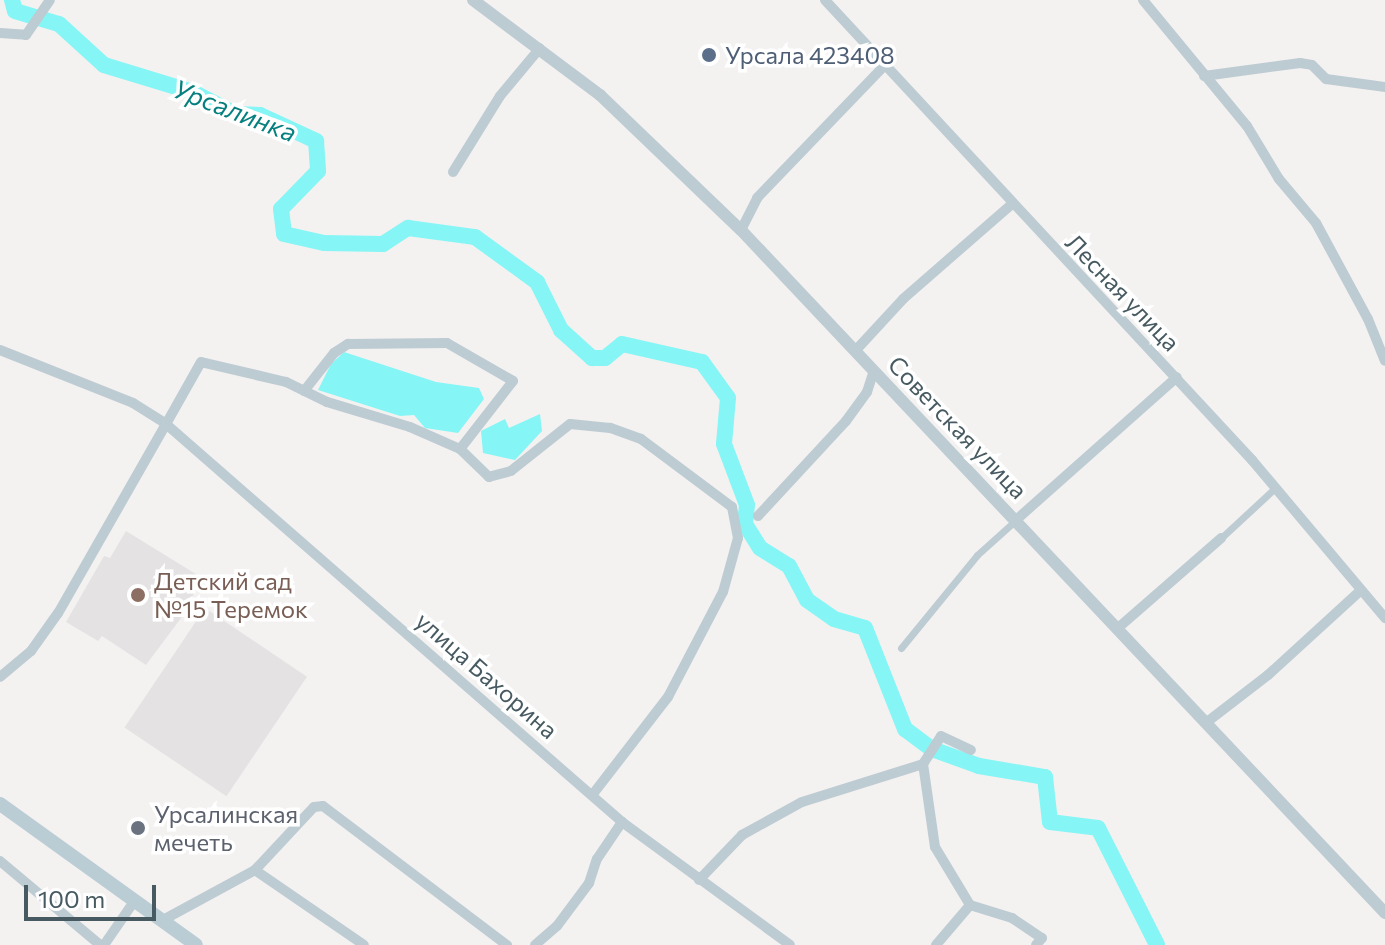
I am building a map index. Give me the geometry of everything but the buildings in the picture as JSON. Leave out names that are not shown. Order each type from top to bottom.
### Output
[{"type":"main road","points":[[0,804],[196,945]]},
{"type":"street","points":[[0,33],[26,35],[50,0]]},
{"type":"street","name":"Советская улица","points":[[473,0],[600,95],[741,230],[1385,913]]},
{"type":"street","name":"Лесная улица","points":[[825,0],[883,67],[1177,377],[1385,618]]},
{"type":"street","points":[[1143,0],[1247,126],[1279,179],[1316,223],[1368,319],[1385,361]]},
{"type":"street","points":[[453,172],[500,96],[540,48]]},
{"type":"street","points":[[1204,76],[1300,63],[1312,65],[1326,79],[1385,87]]},
{"type":"street","points":[[741,230],[757,198],[883,67]]},
{"type":"street","points":[[856,350],[903,299],[1012,204]]},
{"type":"street","points":[[304,391],[334,353],[348,344],[447,343],[513,381],[460,449]]},
{"type":"street","name":"улица Бахорина","points":[[0,350],[133,403],[166,424],[622,822],[790,945]]},
{"type":"street","points":[[0,677],[31,651],[58,613],[201,362],[304,391],[460,449],[489,477],[501,475],[570,424],[591,423],[641,439],[732,507],[736,557],[668,697],[593,794]]},
{"type":"street","points":[[758,516],[846,421],[867,392],[874,371]]},
{"type":"street","points":[[901,648],[977,555],[1177,377]]},
{"type":"street","points":[[1118,628],[1275,488]]},
{"type":"street","points":[[1207,722],[1268,675],[1360,591]]},
{"type":"street","points":[[971,750],[941,736],[923,764],[931,835],[970,905],[1012,918],[1042,938],[1036,945]]},
{"type":"street","points":[[699,880],[742,835],[802,802],[923,764]]},
{"type":"street","points":[[163,920],[255,870],[314,807],[323,806],[507,945]]},
{"type":"street","points":[[535,945],[557,926],[589,883],[597,859],[622,822]]},
{"type":"street","points":[[0,861],[102,945],[135,900]]},
{"type":"street","points":[[255,870],[364,945]]},
{"type":"street","points":[[936,945],[970,905]]},
{"type":"shaded area","name":"Детский сад №15 Теремок","points":[[126,531],[199,576],[190,606],[146,665],[102,636],[98,641],[66,622],[104,556],[110,558]]},
{"type":"shaded area","points":[[205,608],[307,677],[226,796],[124,727]]},
{"type":"water","points":[[344,352],[436,382],[479,388],[484,399],[458,433],[425,428],[414,415],[400,416],[318,390],[331,364]]},
{"type":"water","points":[[540,414],[542,431],[515,460],[483,453],[481,431],[505,419],[509,428]]},
{"type":"waterway","name":"Урсалинка","points":[[12,0],[15,11],[59,24],[104,65],[193,92],[235,114],[260,115],[316,141],[318,171],[281,209],[284,234],[324,243],[383,244],[408,228],[475,237],[537,282],[561,330],[592,358],[605,358],[622,344],[702,362],[728,398],[724,444],[747,505],[745,524],[760,548],[789,566],[807,600],[834,619],[865,628],[905,729],[932,749],[979,766],[1045,777],[1050,822],[1098,828],[1157,945]]},
{"type":"place","name":"Урсала 423408","points":[[709,55]]},
{"type":"place","name":"Детский сад №15 Теремок","points":[[138,595]]},
{"type":"place","name":"Урсалинская мечеть","points":[[138,828]]}]
